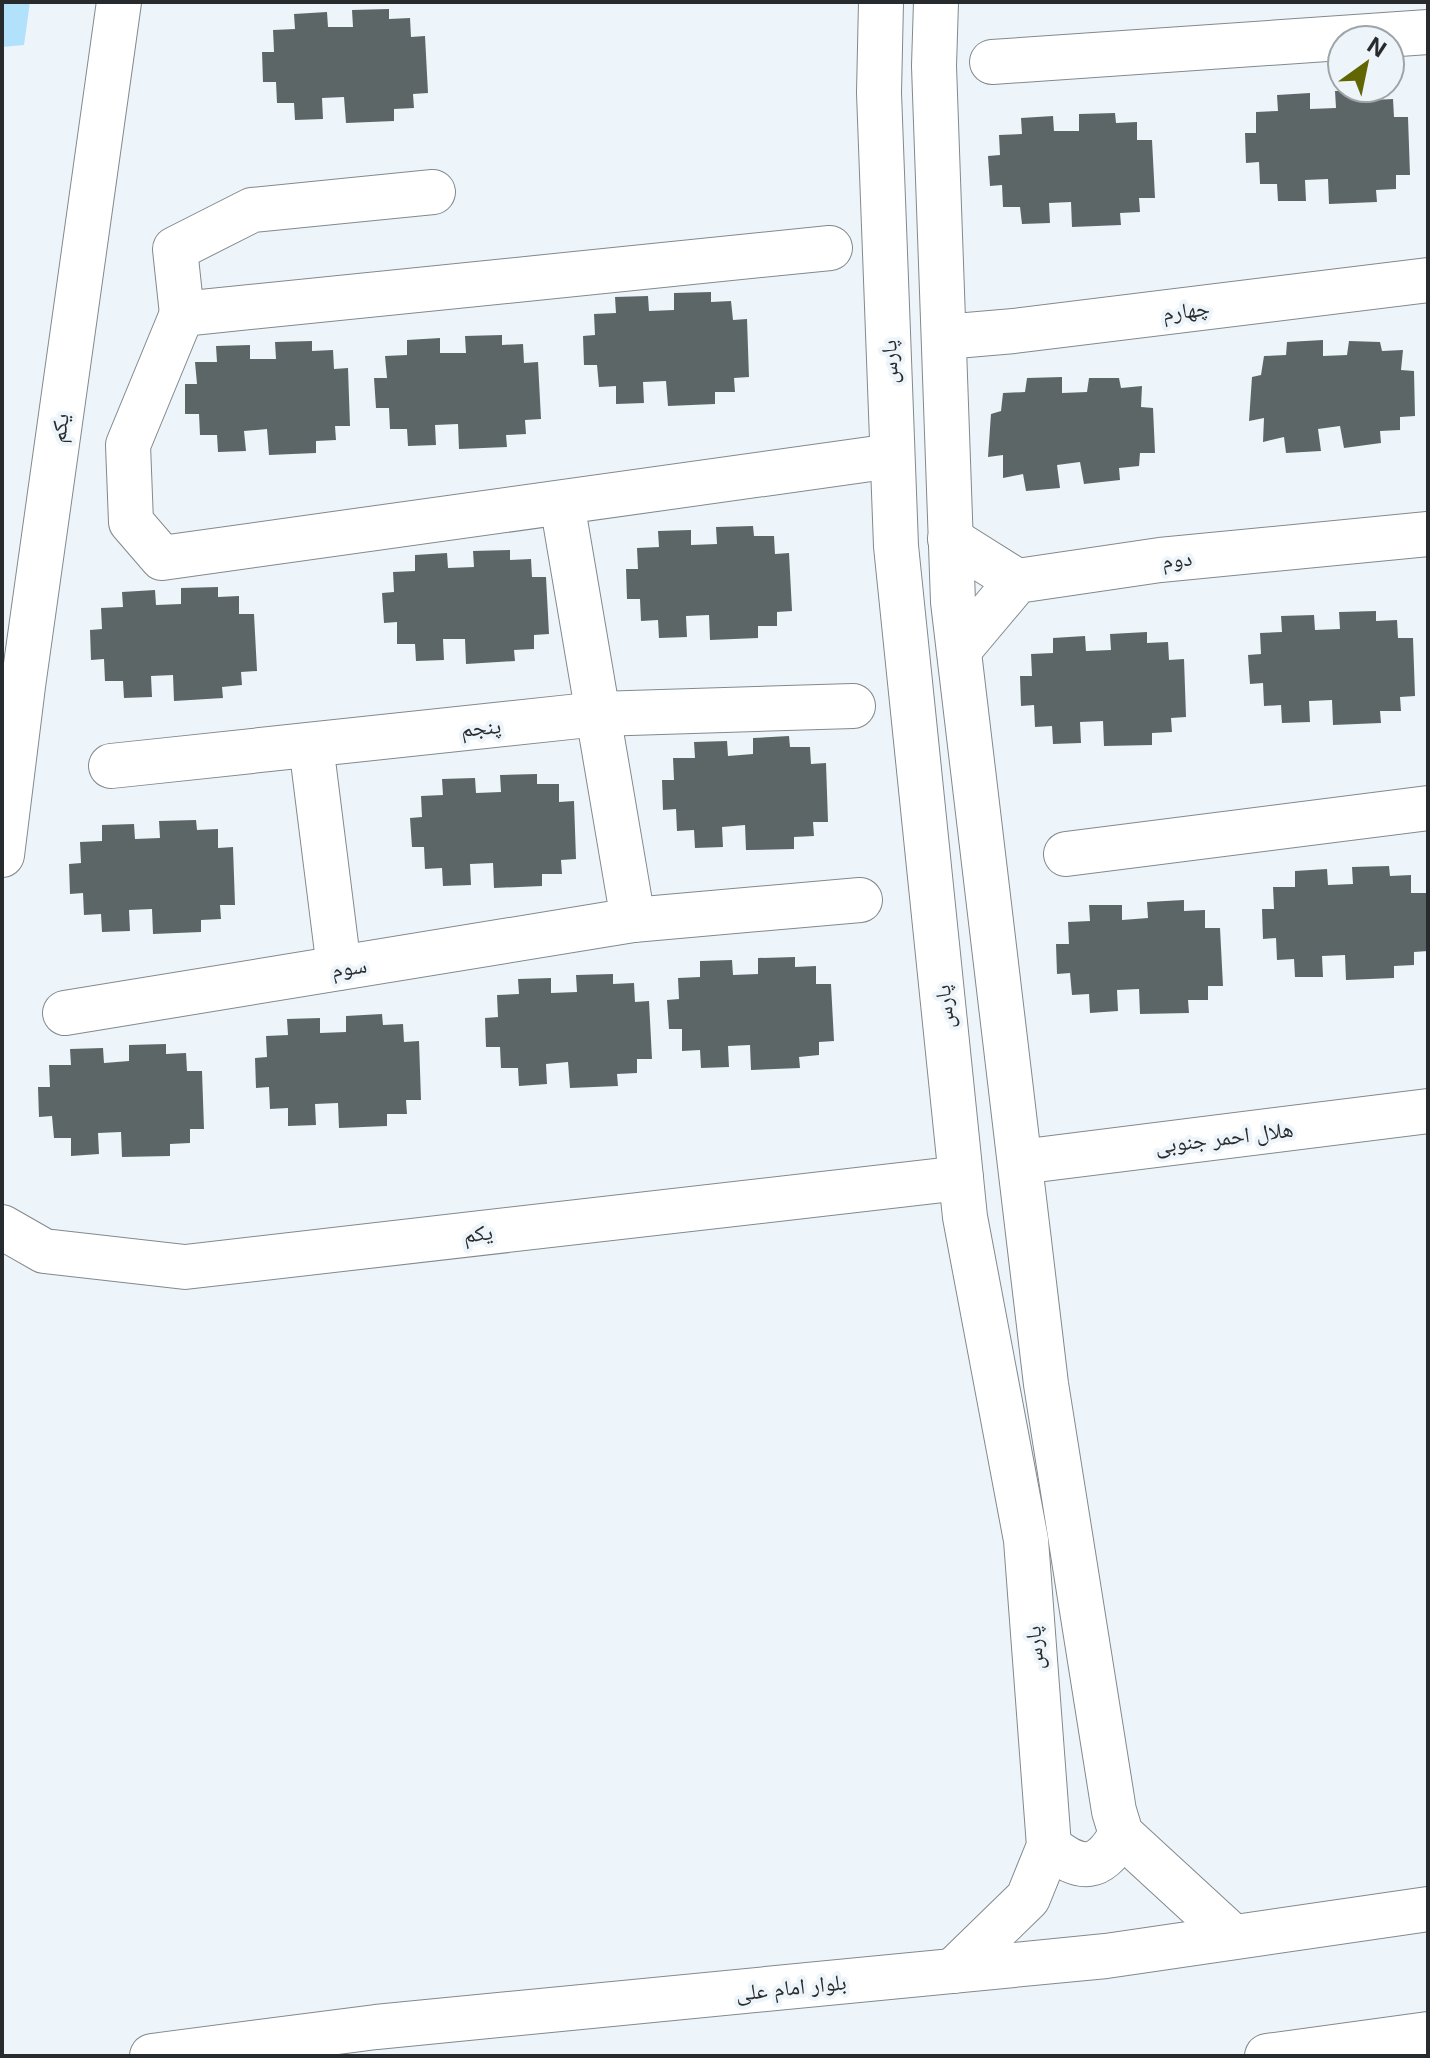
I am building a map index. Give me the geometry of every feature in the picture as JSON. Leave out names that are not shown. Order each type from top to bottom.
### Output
[{"type":"street","name":"یکم","points":[[2,855],[27,655],[119,2]]},
{"type":"street","name":"پارس","points":[[881,2],[879,93],[896,546],[965,1217],[1026,1540],[1049,1846],[1028,1898],[953,1971]]},
{"type":"street","points":[[936,2],[934,66],[953,602],[1046,1384],[1114,1811],[1121,1834],[1233,1937]]},
{"type":"street","points":[[992,62],[1428,32]]},
{"type":"street","points":[[433,192],[252,210],[175,249],[182,314],[128,445],[131,522],[162,558],[892,456]]},
{"type":"street","points":[[182,314],[830,248]]},
{"type":"street","name":"چهارم","points":[[944,337],[1428,280]]},
{"type":"street","points":[[562,503],[633,920]]},
{"type":"street","name":"دوم","points":[[1017,581],[1160,560],[1428,534]]},
{"type":"street","points":[[950,539],[1017,581],[959,650]]},
{"type":"street","name":"پنجم","points":[[111,766],[598,714],[853,706]]},
{"type":"street","points":[[311,745],[339,968]]},
{"type":"street","points":[[1066,854],[1428,808]]},
{"type":"street","name":"سوم","points":[[65,1013],[633,920],[860,900]]},
{"type":"street","name":"هلال احمر جنوبی","points":[[1020,1162],[1428,1111]]},
{"type":"street","name":"یکم","points":[[2,1227],[44,1251],[185,1267],[961,1178]]},
{"type":"street","points":[[1049,1846],[1067,1861],[1080,1865],[1093,1864],[1104,1859],[1121,1834]]},
{"type":"street","name":"بلوار امام علی","points":[[152,2056],[376,2027],[1106,1956],[1428,1909]]},
{"type":"street","points":[[1267,2056],[1428,2034]]},
{"type":"shaded area","points":[[2,2],[30,2],[24,45],[2,47]]},
{"type":"building","points":[[389,9],[389,19],[410,18],[411,37],[425,36],[428,93],[413,94],[414,108],[394,109],[394,121],[346,123],[344,97],[322,98],[323,119],[295,120],[294,103],[277,103],[276,82],[263,82],[262,52],[274,52],[273,30],[295,29],[294,14],[327,12],[328,27],[353,27],[352,10]]},
{"type":"building","points":[[1310,93],[1310,109],[1336,108],[1336,104],[1393,104],[1394,117],[1408,117],[1410,175],[1396,175],[1396,189],[1376,190],[1377,202],[1329,204],[1328,179],[1305,180],[1306,201],[1278,201],[1277,184],[1260,184],[1259,162],[1246,163],[1245,133],[1256,133],[1256,112],[1278,111],[1277,95]]},
{"type":"building","points":[[1115,113],[1116,123],[1137,122],[1137,140],[1152,140],[1155,198],[1139,198],[1140,212],[1120,213],[1121,225],[1072,227],[1071,202],[1049,203],[1050,223],[1022,224],[1020,207],[1003,207],[1002,185],[990,186],[988,156],[1000,155],[999,135],[1022,134],[1021,118],[1053,116],[1054,131],[1079,131],[1079,114]]},
{"type":"building","points":[[711,292],[711,302],[731,301],[733,320],[747,319],[749,377],[734,378],[735,392],[715,392],[715,404],[668,406],[666,381],[643,382],[644,403],[616,404],[616,386],[599,387],[597,365],[584,365],[583,336],[595,335],[594,314],[616,313],[615,297],[648,296],[649,311],[674,310],[674,293]]},
{"type":"building","points":[[502,335],[502,345],[523,344],[524,363],[538,362],[541,419],[525,420],[526,434],[506,435],[507,447],[459,449],[458,424],[435,425],[436,445],[408,446],[407,429],[390,429],[389,408],[376,408],[374,378],[387,378],[385,356],[407,355],[407,340],[440,338],[440,353],[466,353],[465,336]]},
{"type":"building","points":[[1323,340],[1323,356],[1347,355],[1349,341],[1380,342],[1382,351],[1403,350],[1401,370],[1414,371],[1415,416],[1400,417],[1400,430],[1380,431],[1381,443],[1344,448],[1340,426],[1318,429],[1321,451],[1286,453],[1284,437],[1263,442],[1264,418],[1249,421],[1252,377],[1261,375],[1264,356],[1286,355],[1287,342]]},
{"type":"building","points":[[312,341],[312,351],[333,350],[334,369],[348,368],[350,426],[335,426],[336,440],[316,441],[316,453],[269,455],[267,429],[244,431],[246,451],[218,452],[217,435],[200,435],[199,414],[185,414],[185,384],[197,384],[195,362],[217,362],[216,346],[250,345],[250,359],[276,359],[275,342]]},
{"type":"building","points":[[1062,377],[1062,393],[1087,392],[1089,378],[1119,378],[1121,388],[1142,386],[1141,407],[1153,408],[1155,453],[1140,453],[1139,466],[1119,468],[1120,480],[1084,484],[1080,462],[1057,465],[1060,488],[1026,491],[1023,474],[1003,478],[1003,455],[988,457],[991,414],[1001,411],[1003,393],[1025,392],[1027,378]]},
{"type":"building","points":[[753,526],[754,536],[774,536],[775,554],[789,553],[792,611],[777,612],[777,626],[758,626],[758,638],[710,640],[709,615],[686,616],[687,637],[659,638],[658,620],[641,621],[640,599],[627,599],[626,569],[638,569],[637,548],[659,547],[658,531],[691,530],[691,545],[717,544],[716,527]]},
{"type":"building","points":[[510,550],[510,560],[531,559],[532,577],[546,577],[549,634],[534,635],[534,649],[514,650],[515,661],[466,664],[465,639],[443,639],[444,660],[416,661],[415,644],[397,644],[397,622],[384,623],[382,593],[394,592],[393,572],[415,571],[415,555],[447,553],[448,568],[474,567],[473,551]]},
{"type":"building","points":[[218,587],[218,597],[239,596],[239,614],[254,614],[257,671],[241,672],[242,685],[222,687],[223,698],[174,701],[173,675],[151,676],[152,697],[124,698],[123,681],[105,681],[104,659],[91,660],[90,630],[102,629],[101,608],[123,607],[122,592],[155,590],[156,605],[181,604],[181,588]]},
{"type":"building","points":[[1376,611],[1376,621],[1397,620],[1398,638],[1413,638],[1415,696],[1400,697],[1401,711],[1380,711],[1381,723],[1333,725],[1332,700],[1309,701],[1310,722],[1282,723],[1281,705],[1264,706],[1263,683],[1250,684],[1248,655],[1261,654],[1260,633],[1282,632],[1281,616],[1314,615],[1315,630],[1340,629],[1339,612]]},
{"type":"building","points":[[1147,632],[1147,643],[1168,642],[1169,660],[1184,659],[1186,717],[1171,718],[1172,732],[1152,733],[1152,745],[1104,746],[1103,721],[1080,722],[1081,743],[1053,744],[1052,726],[1035,727],[1034,705],[1021,706],[1020,676],[1032,676],[1031,654],[1053,653],[1053,638],[1085,636],[1086,651],[1111,650],[1110,634]]},
{"type":"building","points":[[789,736],[790,747],[810,747],[811,764],[826,763],[828,822],[813,822],[814,836],[794,837],[794,849],[746,850],[745,825],[722,827],[723,847],[695,848],[694,830],[677,831],[676,809],[663,810],[662,780],[674,780],[673,758],[695,758],[694,742],[727,741],[728,756],[753,754],[753,738]]},
{"type":"building","points":[[537,774],[537,784],[559,784],[559,802],[574,801],[576,859],[561,860],[562,874],[542,874],[542,886],[494,888],[493,863],[470,864],[471,885],[443,886],[442,868],[425,869],[424,847],[412,847],[410,818],[422,817],[421,796],[443,795],[442,779],[475,778],[476,793],[501,792],[500,775]]},
{"type":"building","points":[[196,820],[197,830],[218,829],[218,848],[233,847],[235,905],[220,905],[221,919],[201,920],[201,932],[153,934],[152,909],[129,910],[130,931],[102,932],[101,914],[84,915],[83,893],[70,894],[69,864],[81,863],[80,842],[102,841],[102,825],[134,824],[135,839],[160,838],[159,821]]},
{"type":"building","points":[[1389,866],[1390,876],[1411,875],[1411,893],[1426,893],[1428,951],[1414,952],[1414,965],[1394,966],[1394,978],[1346,980],[1345,955],[1322,956],[1323,977],[1295,977],[1294,959],[1277,960],[1276,938],[1263,939],[1262,909],[1274,909],[1273,887],[1295,887],[1295,871],[1327,869],[1328,885],[1353,884],[1352,867]]},
{"type":"building","points":[[1184,900],[1184,911],[1205,910],[1205,928],[1220,928],[1223,986],[1208,986],[1208,1000],[1188,1000],[1189,1013],[1140,1014],[1139,989],[1117,990],[1118,1011],[1090,1013],[1089,994],[1072,995],[1070,973],[1057,974],[1056,944],[1069,944],[1068,922],[1090,921],[1089,905],[1122,905],[1122,920],[1148,918],[1147,902]]},
{"type":"building","points":[[795,957],[795,967],[816,966],[816,984],[831,984],[834,1041],[819,1042],[819,1055],[799,1057],[800,1068],[751,1070],[750,1045],[728,1046],[729,1067],[701,1068],[700,1050],[682,1051],[682,1029],[669,1029],[667,1000],[679,999],[678,978],[700,977],[700,961],[732,960],[733,975],[758,974],[758,958]]},
{"type":"building","points":[[613,974],[613,984],[634,983],[635,1002],[649,1001],[652,1059],[637,1059],[637,1073],[617,1074],[618,1086],[570,1088],[568,1062],[546,1064],[547,1084],[519,1086],[518,1068],[501,1068],[500,1047],[486,1047],[485,1018],[498,1017],[497,995],[519,994],[518,979],[551,978],[551,993],[577,992],[576,975]]},
{"type":"building","points":[[382,1014],[383,1025],[403,1024],[404,1042],[419,1041],[421,1100],[406,1100],[407,1114],[387,1114],[387,1126],[339,1128],[338,1103],[315,1104],[316,1125],[288,1126],[288,1108],[270,1109],[269,1087],[256,1088],[255,1058],[267,1057],[266,1036],[288,1035],[287,1019],[320,1018],[320,1033],[346,1032],[346,1016]]},
{"type":"building","points":[[166,1044],[166,1054],[186,1053],[187,1071],[202,1071],[204,1129],[190,1129],[190,1143],[170,1144],[170,1156],[122,1157],[121,1132],[98,1133],[99,1154],[71,1156],[71,1138],[54,1138],[52,1116],[39,1117],[38,1087],[50,1087],[49,1065],[71,1065],[70,1049],[103,1048],[104,1063],[129,1061],[129,1045]]}]
